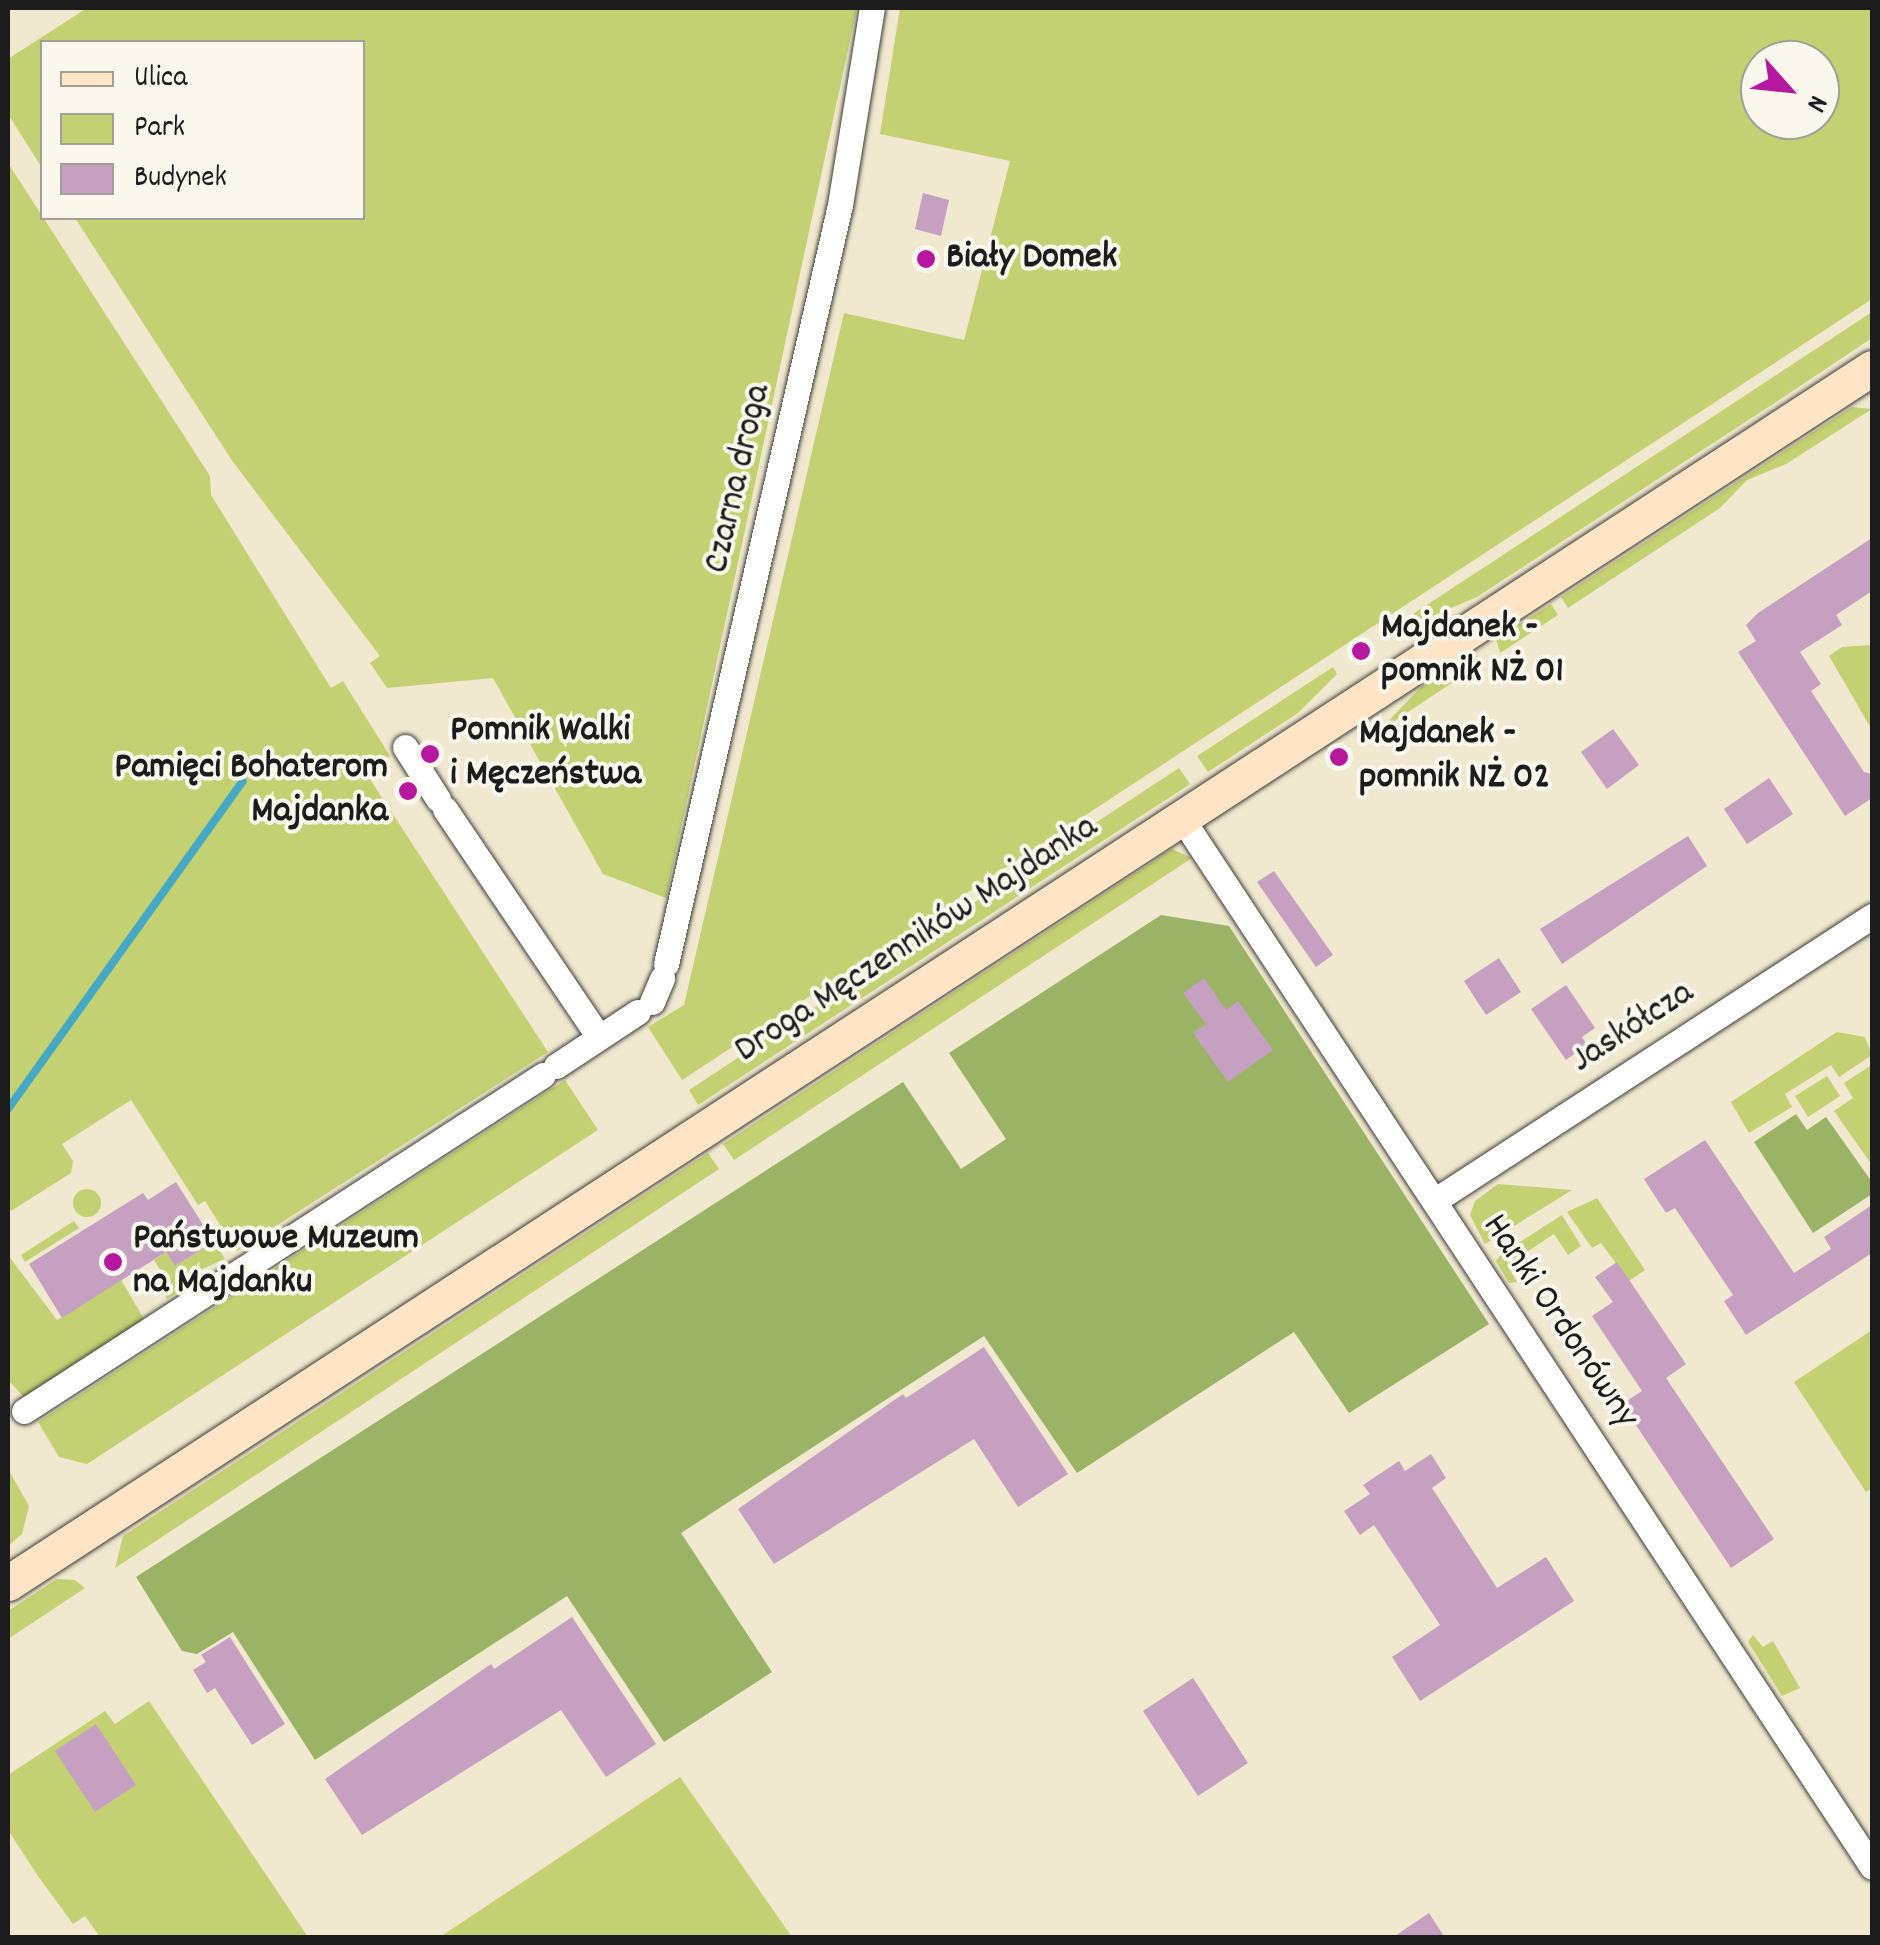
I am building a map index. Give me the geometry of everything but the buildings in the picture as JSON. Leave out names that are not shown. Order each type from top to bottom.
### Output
[{"type":"street","name":"Czarna droga","points":[[599,1038],[645,1007],[664,971],[840,205],[872,8]]},
{"type":"street","name":"Droga Męczenników Majdanka","points":[[8,1583],[1872,368]]},
{"type":"street","points":[[24,1411],[599,1038],[405,747]]},
{"type":"street","name":"Hanki Ordonówny","points":[[1183,820],[1872,1867]]},
{"type":"street","name":"Jaskółcza","points":[[1434,1201],[1872,916]]},
{"type":"green space","points":[[87,8],[857,8],[666,898],[603,874],[493,678],[387,688],[370,663],[380,656],[233,462],[76,220],[365,220],[365,40],[40,40],[40,165],[8,114],[8,59]]},
{"type":"green space","points":[[900,8],[1872,8],[1872,299],[682,1080],[648,1027],[684,1005],[844,313],[964,340],[1010,161],[880,134]]},
{"type":"green space","points":[[8,163],[40,213],[40,220],[45,220],[210,476],[211,495],[331,688],[343,681],[390,756],[366,773],[548,1052],[237,1251],[205,1201],[198,1205],[131,1100],[62,1144],[73,1161],[71,1173],[11,1211]]},
{"type":"green space","points":[[1872,312],[1872,338],[1477,597],[1418,622],[1413,614]]},
{"type":"green space","points":[[1852,407],[1872,409],[1786,464],[1747,480],[1720,508],[1568,608],[1561,597]]},
{"type":"green space","points":[[1551,604],[1558,615],[1500,653],[1496,639]]},
{"type":"green space","points":[[1872,645],[1872,730],[1829,656],[1842,647]]},
{"type":"green space","points":[[1474,654],[1485,661],[1378,732],[1421,687]]},
{"type":"green space","points":[[1333,667],[1337,674],[1298,713],[1208,772],[1197,756]]},
{"type":"green space","points":[[1179,768],[1190,784],[698,1105],[689,1090]]},
{"type":"green space","points":[[1172,849],[1192,858],[734,1160],[723,1144]]},
{"type":"green space","points":[[1161,915],[1229,926],[1489,1324],[1349,1413],[1294,1332],[1077,1473],[984,1336],[681,1533],[772,1672],[664,1742],[567,1596],[315,1760],[233,1632],[197,1654],[182,1651],[136,1577],[903,1082],[961,1169],[1006,1139],[949,1053]]},
{"type":"green space","points":[[1837,1032],[1865,1037],[1872,1055],[1839,1077],[1831,1065],[1785,1094],[1792,1107],[1749,1133],[1731,1102]]},
{"type":"green space","points":[[1872,1065],[1872,1165],[1834,1111],[1853,1098],[1844,1083]]},
{"type":"green space","points":[[1827,1076],[1840,1096],[1808,1117],[1795,1096]]},
{"type":"green space","points":[[565,1080],[598,1130],[87,1464],[59,1457],[38,1422]]},
{"type":"green space","points":[[1796,1114],[1807,1130],[1826,1117],[1872,1182],[1872,1194],[1813,1233],[1754,1142]]},
{"type":"green space","points":[[708,1153],[719,1169],[115,1568],[123,1536]]},
{"type":"green space","points":[[1498,1184],[1572,1190],[1485,1244],[1470,1215],[1475,1201]]},
{"type":"green space","points":[[87,1189],[97,1193],[101,1203],[97,1213],[87,1217],[77,1213],[73,1203],[77,1193]]},
{"type":"green space","points":[[1597,1198],[1645,1270],[1629,1281],[1601,1243],[1592,1248],[1567,1212]]},
{"type":"green space","points":[[1562,1215],[1581,1246],[1568,1255],[1554,1234],[1507,1265],[1517,1282],[1509,1283],[1496,1261],[1501,1254]]},
{"type":"green space","points":[[74,1221],[79,1228],[25,1262],[21,1255]]},
{"type":"green space","points":[[214,1242],[225,1259],[186,1276],[190,1284],[167,1299],[159,1287],[167,1281],[154,1260],[166,1252],[175,1266]]},
{"type":"green space","points":[[8,1255],[57,1320],[121,1280],[144,1319],[24,1397],[8,1380]]},
{"type":"green space","points":[[1872,1330],[1872,1488],[1866,1492],[1794,1382]]},
{"type":"green space","points":[[8,1469],[29,1506],[22,1534],[8,1546]]},
{"type":"green space","points":[[57,1579],[75,1580],[85,1588],[8,1639],[8,1611]]},
{"type":"green space","points":[[1753,1635],[1763,1647],[1773,1641],[1800,1688],[1782,1696],[1748,1642]]},
{"type":"green space","points":[[149,1701],[308,1937],[100,1937],[85,1916],[73,1924],[38,1876],[8,1830],[8,1775],[105,1711],[115,1724]]},
{"type":"green space","points":[[680,1777],[792,1937],[440,1937]]},
{"type":"waterway","points":[[8,1109],[243,781]]},
{"type":"place","name":"Biały Domek","points":[[926,259]]},
{"type":"place","name":"Majdanek - pomnik NŻ 01","points":[[1361,651]]},
{"type":"place","name":"Pomnik Walki i Męczeństwa","points":[[430,754]]},
{"type":"place","name":"Majdanek - pomnik NŻ 02","points":[[1339,757]]},
{"type":"place","name":"Pamięci Bohaterom Majdanka","points":[[408,791]]},
{"type":"place","name":"Państwowe Muzeum na Majdanku","points":[[113,1262]]}]
